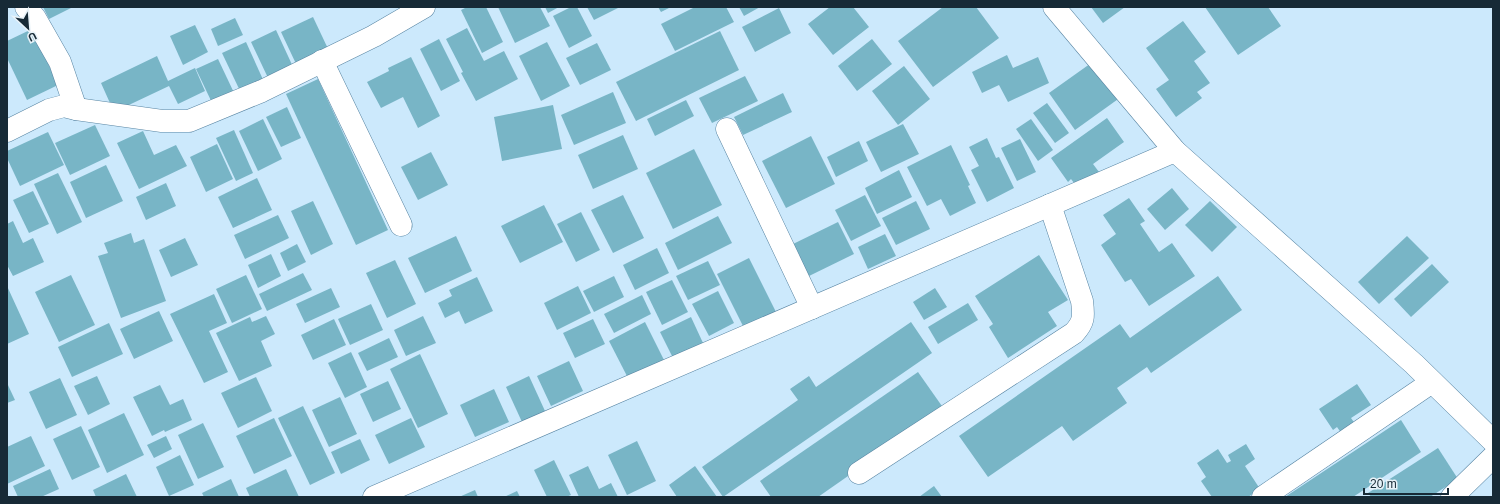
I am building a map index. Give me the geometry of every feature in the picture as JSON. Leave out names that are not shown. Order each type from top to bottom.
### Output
[{"type":"street","points":[[26,7],[35,18],[60,62],[76,109]]},
{"type":"street","points":[[7,131],[49,110],[64,106],[162,121],[189,121],[262,91],[374,36],[424,7]]},
{"type":"street","points":[[1054,7],[1175,152],[1408,359],[1493,441]]},
{"type":"street","points":[[322,61],[401,225]]},
{"type":"street","points":[[727,129],[812,308]]},
{"type":"street","points":[[374,497],[1175,152]]},
{"type":"street","points":[[860,472],[1074,333],[1082,324],[1084,314],[1082,301],[1050,205]]},
{"type":"street","points":[[1263,497],[1432,382]]},
{"type":"street","points":[[1452,497],[1493,457]]},
{"type":"building","points":[[43,7],[73,7],[49,19]]},
{"type":"building","points":[[467,7],[486,7],[503,42],[482,53],[461,10]]},
{"type":"building","points":[[498,7],[540,7],[550,26],[515,43]]},
{"type":"building","points":[[545,7],[559,7],[548,13]]},
{"type":"building","points":[[571,7],[577,7],[592,36],[569,48],[553,16]]},
{"type":"building","points":[[587,7],[620,7],[594,20]]},
{"type":"building","points":[[658,7],[671,7],[661,12]]},
{"type":"building","points":[[695,7],[726,7],[734,22],[675,51],[661,24]]},
{"type":"building","points":[[739,7],[760,7],[744,16]]},
{"type":"building","points":[[830,7],[853,7],[869,27],[833,55],[808,24]]},
{"type":"building","points":[[943,7],[976,7],[999,38],[933,87],[898,41]]},
{"type":"building","points":[[1091,7],[1125,7],[1103,23]]},
{"type":"building","points":[[1205,7],[1268,7],[1281,26],[1238,55]]},
{"type":"building","points":[[779,8],[791,33],[755,52],[742,27]]},
{"type":"building","points":[[313,17],[330,53],[298,68],[281,32]]},
{"type":"building","points":[[235,18],[243,35],[218,46],[211,29]]},
{"type":"building","points":[[1183,21],[1206,52],[1194,61],[1210,83],[1197,92],[1202,98],[1176,117],[1156,89],[1169,80],[1146,48]]},
{"type":"building","points":[[195,25],[208,52],[183,65],[170,36]]},
{"type":"building","points":[[467,28],[484,61],[504,51],[518,79],[476,101],[461,73],[463,72],[446,39]]},
{"type":"building","points":[[32,29],[58,85],[27,100],[7,58],[7,41]]},
{"type":"building","points":[[276,30],[294,69],[269,80],[251,42]]},
{"type":"building","points":[[720,31],[739,70],[636,121],[616,82]]},
{"type":"building","points":[[439,39],[460,81],[441,91],[420,49]]},
{"type":"building","points":[[872,39],[892,64],[857,91],[838,66]]},
{"type":"building","points":[[246,42],[265,84],[242,95],[222,53]]},
{"type":"building","points":[[547,42],[570,86],[541,101],[519,56]]},
{"type":"building","points":[[597,43],[611,70],[580,85],[566,58]]},
{"type":"building","points":[[1007,55],[1013,68],[1038,57],[1049,83],[1008,102],[999,85],[982,93],[972,72]]},
{"type":"building","points":[[157,56],[168,81],[195,68],[205,91],[178,104],[169,86],[114,112],[101,83]]},
{"type":"building","points":[[411,57],[440,116],[418,128],[403,97],[381,108],[367,82],[389,71],[388,68]]},
{"type":"building","points":[[218,59],[236,97],[214,107],[196,69]]},
{"type":"building","points":[[1094,61],[1121,97],[1075,130],[1049,93]]},
{"type":"building","points":[[904,66],[930,99],[898,125],[872,91]]},
{"type":"building","points":[[745,76],[758,101],[712,123],[699,98]]},
{"type":"building","points":[[318,79],[388,230],[356,245],[286,94]]},
{"type":"building","points":[[613,92],[626,123],[574,145],[561,115]]},
{"type":"building","points":[[783,93],[792,112],[743,135],[734,117]]},
{"type":"building","points":[[686,100],[694,116],[655,136],[647,119]]},
{"type":"building","points":[[1047,103],[1069,133],[1055,143],[1033,113]]},
{"type":"building","points":[[553,105],[562,149],[502,161],[494,117]]},
{"type":"building","points":[[287,107],[301,138],[281,147],[266,117]]},
{"type":"building","points":[[1107,118],[1124,142],[1093,164],[1099,172],[1078,188],[1071,179],[1068,182],[1051,158]]},
{"type":"building","points":[[263,119],[282,159],[258,171],[239,131]]},
{"type":"building","points":[[1031,119],[1053,150],[1038,161],[1016,129]]},
{"type":"building","points":[[903,124],[919,154],[881,172],[866,142]]},
{"type":"building","points":[[95,125],[110,156],[70,175],[55,143]]},
{"type":"building","points":[[234,130],[253,173],[236,181],[216,138]]},
{"type":"building","points":[[143,131],[154,155],[176,145],[187,166],[139,189],[117,143]]},
{"type":"building","points":[[48,132],[64,165],[20,186],[7,158],[7,151]]},
{"type":"building","points":[[623,135],[638,169],[593,189],[578,155]]},
{"type":"building","points":[[811,136],[835,184],[786,208],[762,161]]},
{"type":"building","points":[[987,138],[996,158],[999,157],[1014,188],[987,202],[971,170],[979,166],[969,147]]},
{"type":"building","points":[[1020,139],[1036,172],[1017,181],[1001,148]]},
{"type":"building","points":[[859,141],[868,161],[836,177],[827,157]]},
{"type":"building","points":[[217,144],[233,179],[206,192],[190,157]]},
{"type":"building","points":[[951,145],[970,185],[968,186],[976,203],[950,216],[941,199],[927,206],[907,167]]},
{"type":"building","points":[[694,149],[722,205],[673,229],[646,173]]},
{"type":"building","points":[[431,152],[448,185],[418,200],[401,167]]},
{"type":"building","points":[[106,165],[123,201],[86,218],[70,182]]},
{"type":"building","points":[[899,170],[912,197],[877,214],[865,188]]},
{"type":"building","points":[[58,173],[82,222],[57,234],[34,184]]},
{"type":"building","points":[[257,178],[272,210],[233,228],[218,197]]},
{"type":"building","points":[[166,183],[176,206],[146,220],[136,197]]},
{"type":"building","points":[[1172,188],[1189,209],[1165,230],[1147,209]]},
{"type":"building","points":[[33,191],[49,224],[29,233],[13,200]]},
{"type":"building","points":[[623,195],[644,238],[613,253],[591,210]]},
{"type":"building","points":[[865,195],[881,226],[851,241],[835,210]]},
{"type":"building","points":[[1129,198],[1145,221],[1140,224],[1159,252],[1172,243],[1195,276],[1149,306],[1131,279],[1125,282],[1101,245],[1116,234],[1103,215]]},
{"type":"building","points":[[313,201],[333,244],[311,255],[291,211]]},
{"type":"building","points":[[916,201],[930,229],[896,245],[882,218]]},
{"type":"building","points":[[1210,201],[1237,227],[1212,252],[1185,225]]},
{"type":"building","points":[[544,205],[563,242],[520,263],[501,226]]},
{"type":"building","points":[[581,212],[600,250],[576,262],[557,224]]},
{"type":"building","points":[[278,215],[289,238],[245,259],[234,235]]},
{"type":"building","points":[[718,216],[732,243],[678,270],[665,243]]},
{"type":"building","points":[[13,221],[23,243],[33,238],[44,262],[13,276],[7,265],[7,224]]},
{"type":"building","points":[[838,222],[854,254],[807,277],[791,245]]},
{"type":"building","points":[[131,233],[134,243],[144,239],[166,301],[121,318],[98,256],[108,253],[104,243]]},
{"type":"building","points":[[885,234],[896,256],[868,269],[858,247]]},
{"type":"building","points":[[456,236],[472,271],[425,293],[408,258]]},
{"type":"building","points":[[1407,236],[1429,258],[1379,304],[1358,282]]},
{"type":"building","points":[[185,238],[198,265],[171,277],[159,250]]},
{"type":"building","points":[[297,244],[306,262],[288,271],[280,253]]},
{"type":"building","points":[[657,248],[669,273],[635,290],[623,265]]},
{"type":"building","points":[[271,254],[281,276],[258,288],[248,265]]},
{"type":"building","points":[[1039,255],[1068,300],[1048,312],[1057,326],[1008,358],[989,327],[993,324],[975,296]]},
{"type":"building","points":[[749,258],[776,312],[744,328],[717,274]]},
{"type":"building","points":[[395,260],[416,304],[387,318],[366,273]]},
{"type":"building","points":[[708,261],[720,285],[688,300],[676,276]]},
{"type":"building","points":[[1432,264],[1449,282],[1411,317],[1394,299]]},
{"type":"building","points":[[303,273],[312,290],[267,311],[259,294]]},
{"type":"building","points":[[71,275],[95,325],[59,342],[35,292]]},
{"type":"building","points":[[246,275],[262,309],[232,323],[216,289]]},
{"type":"building","points":[[614,276],[624,297],[594,312],[583,291]]},
{"type":"building","points":[[1218,276],[1242,310],[1151,373],[1147,367],[1117,388],[1127,403],[1073,441],[1062,426],[988,477],[959,436],[1120,324],[1130,338]]},
{"type":"building","points":[[477,277],[493,311],[465,324],[459,311],[445,318],[438,303],[452,296],[449,290]]},
{"type":"building","points":[[672,280],[688,312],[662,325],[646,292]]},
{"type":"building","points":[[7,286],[29,334],[7,344]]},
{"type":"building","points":[[578,286],[591,313],[557,330],[544,303]]},
{"type":"building","points":[[331,288],[340,307],[305,323],[296,304]]},
{"type":"building","points":[[935,288],[947,307],[924,320],[913,302]]},
{"type":"building","points":[[718,291],[734,323],[709,336],[692,304]]},
{"type":"building","points":[[214,294],[227,323],[209,331],[228,372],[204,383],[170,314]]},
{"type":"building","points":[[642,295],[651,314],[614,333],[604,314]]},
{"type":"building","points":[[968,303],[978,320],[938,344],[928,327]]},
{"type":"building","points":[[371,304],[383,330],[350,345],[338,319]]},
{"type":"building","points":[[159,311],[173,341],[134,359],[120,329]]},
{"type":"building","points":[[266,316],[275,334],[261,341],[272,366],[239,381],[216,333],[250,317],[252,322]]},
{"type":"building","points":[[423,316],[436,343],[406,356],[394,330]]},
{"type":"building","points":[[691,317],[703,343],[673,358],[660,332]]},
{"type":"building","points":[[334,319],[346,345],[313,360],[301,335]]},
{"type":"building","points":[[593,319],[605,344],[575,358],[563,333]]},
{"type":"building","points":[[645,322],[664,360],[628,378],[609,341]]},
{"type":"building","points":[[911,322],[932,353],[723,497],[702,467],[798,400],[790,389],[809,376],[816,387]]},
{"type":"building","points":[[109,323],[123,354],[72,377],[58,347]]},
{"type":"building","points":[[389,338],[398,357],[367,371],[358,353]]},
{"type":"building","points":[[351,352],[367,387],[345,398],[328,363]]},
{"type":"building","points":[[420,354],[448,414],[418,428],[390,369]]},
{"type":"building","points":[[569,361],[583,391],[551,406],[537,376]]},
{"type":"building","points":[[918,372],[944,409],[818,497],[771,497],[760,481]]},
{"type":"building","points":[[97,376],[110,404],[88,415],[74,386]]},
{"type":"building","points":[[529,376],[545,411],[522,422],[506,387]]},
{"type":"building","points":[[256,377],[272,411],[238,428],[221,393]]},
{"type":"building","points":[[60,378],[77,415],[46,429],[29,392]]},
{"type":"building","points":[[388,381],[401,409],[373,422],[360,394]]},
{"type":"building","points":[[7,383],[15,400],[7,403]]},
{"type":"building","points":[[1357,384],[1371,405],[1351,418],[1358,428],[1344,437],[1337,427],[1333,430],[1319,409]]},
{"type":"building","points":[[160,385],[170,405],[183,399],[192,420],[152,436],[133,397]]},
{"type":"building","points":[[494,389],[509,422],[475,437],[460,405]]},
{"type":"building","points":[[340,397],[357,434],[329,447],[312,410]]},
{"type":"building","points":[[303,406],[335,473],[310,485],[278,418]]},
{"type":"building","points":[[124,413],[144,455],[107,473],[88,430]]},
{"type":"building","points":[[274,418],[292,456],[254,474],[236,436]]},
{"type":"building","points":[[411,418],[425,447],[389,464],[375,435]]},
{"type":"building","points":[[1401,420],[1421,452],[1353,497],[1285,497]]},
{"type":"building","points":[[203,423],[224,467],[198,479],[178,435]]},
{"type":"building","points":[[81,426],[100,467],[72,480],[53,439]]},
{"type":"building","points":[[31,436],[45,466],[7,484],[7,447]]},
{"type":"building","points":[[166,436],[172,449],[154,458],[147,445]]},
{"type":"building","points":[[360,439],[370,460],[341,474],[331,452]]},
{"type":"building","points":[[637,441],[656,481],[627,495],[608,455]]},
{"type":"building","points":[[1246,444],[1255,459],[1245,466],[1260,489],[1248,497],[1212,497],[1201,481],[1206,477],[1197,463],[1218,449],[1227,463],[1231,461],[1228,455]]},
{"type":"building","points":[[1438,448],[1458,479],[1430,497],[1371,497],[1368,493]]},
{"type":"building","points":[[180,455],[194,485],[169,496],[156,467]]},
{"type":"building","points":[[554,460],[571,495],[566,497],[547,497],[534,470]]},
{"type":"building","points":[[588,466],[599,489],[611,483],[618,497],[579,497],[569,475]]},
{"type":"building","points":[[695,466],[717,497],[677,497],[669,485]]},
{"type":"building","points":[[50,469],[59,489],[41,497],[18,497],[13,486]]},
{"type":"building","points":[[286,469],[299,497],[250,497],[246,488]]},
{"type":"building","points":[[126,474],[137,497],[96,497],[93,490]]},
{"type":"building","points":[[231,479],[239,497],[204,497],[202,493]]},
{"type":"building","points":[[934,486],[942,497],[919,497]]},
{"type":"building","points":[[475,490],[478,497],[459,497]]},
{"type":"building","points":[[517,491],[520,497],[504,497]]}]
